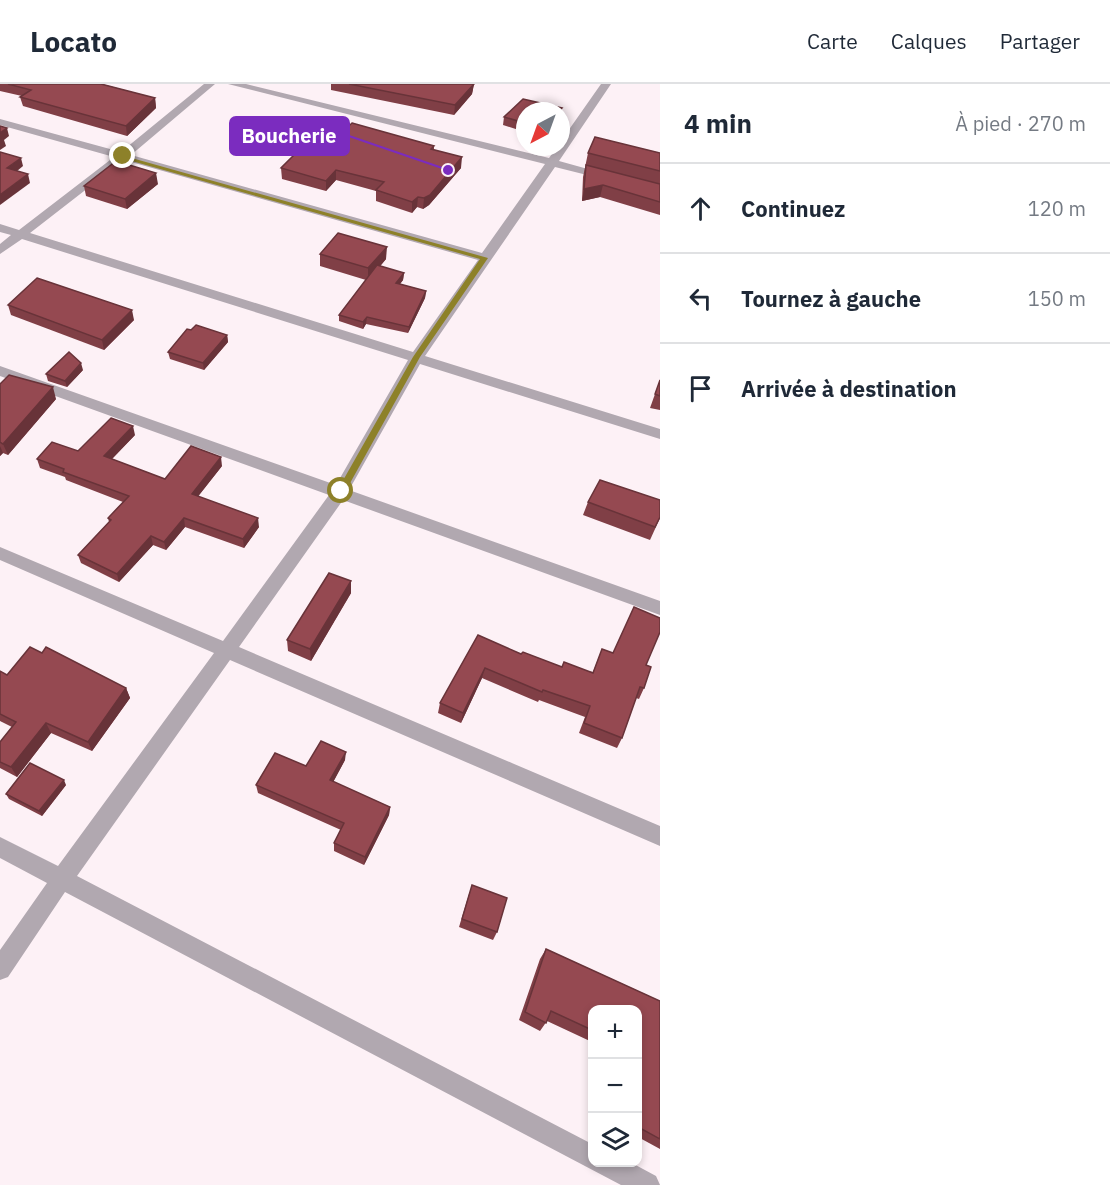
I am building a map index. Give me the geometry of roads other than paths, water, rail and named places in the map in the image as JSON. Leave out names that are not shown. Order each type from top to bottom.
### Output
[{"type":"street","points":[[0,250],[123,156],[210,84]]},
{"type":"street","points":[[233,84],[617,179]]},
{"type":"street","points":[[0,969],[341,491],[417,357],[552,162],[600,85]]},
{"type":"street","points":[[0,122],[484,258]]},
{"type":"street","points":[[0,228],[660,434]]},
{"type":"street","points":[[0,371],[341,491],[660,608]]},
{"type":"street","points":[[0,553],[660,836]]},
{"type":"street","points":[[0,847],[588,1155]]},
{"type":"street","points":[[613,1167],[647,1185]]},
{"type":"place","name":"Boucherie","points":[[448,170]]}]
